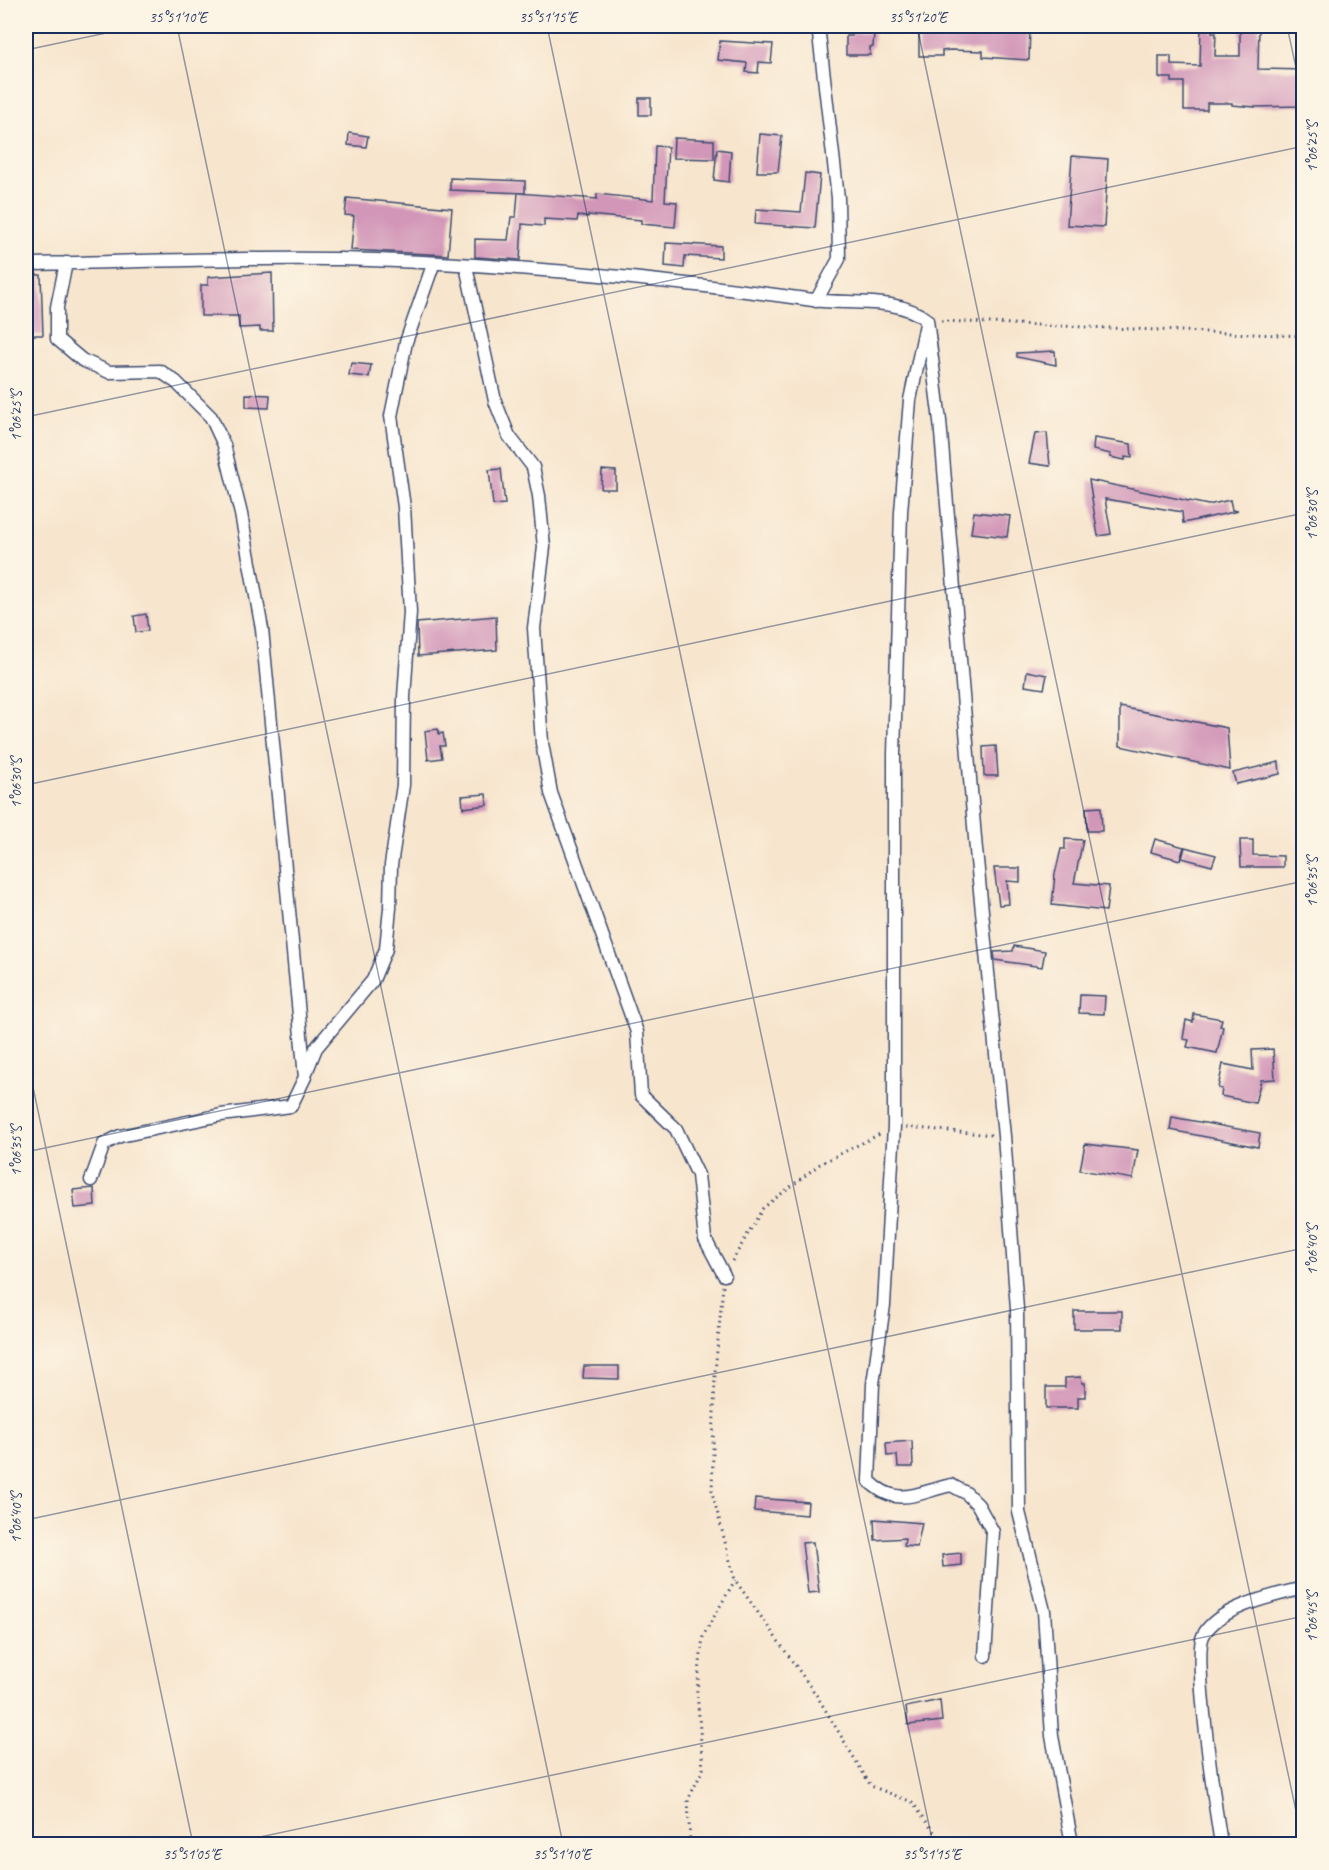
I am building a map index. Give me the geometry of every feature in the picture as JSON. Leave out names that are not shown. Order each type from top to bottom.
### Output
[{"type":"street","points":[[816,301],[839,259],[838,198],[818,26]]},
{"type":"street","points":[[26,264],[340,259],[466,266],[682,282],[816,301],[902,306],[917,312],[927,320],[940,421],[976,850],[1005,1136],[1017,1309],[1019,1512],[1044,1611],[1052,1736],[1072,1845]]},
{"type":"street","points":[[66,263],[57,307],[57,339],[82,360],[109,372],[160,370],[176,382],[211,417],[224,446],[241,514],[262,628],[305,1077]]},
{"type":"street","points":[[91,1180],[104,1144],[120,1136],[221,1115],[291,1106],[316,1048],[373,980],[386,950],[391,864],[403,785],[404,697],[410,612],[404,507],[391,416],[405,342],[433,264]]},
{"type":"street","points":[[466,266],[495,401],[509,436],[533,467],[539,496],[544,547],[534,628],[542,743],[551,793],[637,1032],[641,1095],[676,1129],[698,1175],[705,1239],[724,1275]]},
{"type":"street","points":[[927,320],[910,400],[901,512],[894,765],[894,1126],[884,1305],[873,1384],[869,1481],[888,1495],[902,1498],[919,1496],[951,1485],[966,1493],[978,1505],[993,1533],[984,1656]]},
{"type":"street","points":[[1221,1845],[1199,1660],[1203,1636],[1218,1620],[1242,1605],[1304,1588]]},
{"type":"path","points":[[927,320],[1304,336]]},
{"type":"path","points":[[943,1845],[912,1802],[871,1786],[817,1696],[735,1580],[712,1492],[716,1372],[724,1275],[763,1208],[820,1164],[894,1126],[1005,1136]]},
{"type":"path","points":[[690,1845],[688,1800],[703,1769],[697,1691],[703,1636],[735,1580]]},
{"type":"building","points":[[927,26],[1015,28],[1016,26],[1030,26],[1029,60],[983,57],[983,51],[950,50],[942,51],[942,56],[919,56],[919,30],[927,30]]},
{"type":"building","points":[[1201,26],[1212,26],[1212,33],[1216,33],[1215,56],[1240,56],[1240,26],[1259,26],[1258,69],[1304,70],[1304,106],[1255,107],[1232,105],[1232,103],[1207,103],[1207,110],[1184,110],[1184,82],[1172,82],[1172,78],[1159,78],[1159,56],[1171,56],[1171,65],[1200,66]]},
{"type":"building","points":[[852,32],[874,32],[870,55],[846,55],[846,36],[852,36]]},
{"type":"building","points":[[720,41],[773,44],[771,63],[759,62],[758,73],[746,72],[747,63],[718,60]]},
{"type":"building","points":[[639,98],[651,98],[651,115],[639,115]]},
{"type":"building","points":[[349,133],[368,136],[366,147],[348,145]]},
{"type":"building","points":[[760,134],[782,136],[778,172],[757,172]]},
{"type":"building","points":[[674,138],[714,140],[714,159],[673,158]]},
{"type":"building","points":[[655,146],[668,147],[665,201],[677,202],[675,227],[641,224],[641,220],[588,215],[588,217],[578,216],[577,221],[544,219],[544,226],[522,224],[520,260],[475,257],[475,239],[508,240],[511,217],[516,217],[518,193],[597,199],[597,194],[653,200]]},
{"type":"building","points":[[717,149],[731,151],[729,182],[714,180]]},
{"type":"building","points":[[1072,156],[1108,159],[1104,227],[1067,225]]},
{"type":"building","points":[[805,173],[820,175],[815,228],[755,224],[756,209],[801,212]]},
{"type":"building","points":[[450,178],[525,181],[525,193],[450,190]]},
{"type":"building","points":[[347,198],[452,208],[448,255],[351,250],[354,216],[345,215]]},
{"type":"building","points":[[666,243],[721,246],[721,258],[685,256],[684,268],[665,266]]},
{"type":"building","points":[[272,273],[273,331],[260,331],[260,327],[239,328],[239,316],[201,316],[201,285],[208,285],[208,277]]},
{"type":"building","points":[[29,275],[41,275],[43,335],[31,335]]},
{"type":"building","points":[[1055,351],[1056,365],[1017,357],[1017,353]]},
{"type":"building","points":[[351,363],[371,365],[369,377],[349,375]]},
{"type":"building","points":[[246,394],[270,395],[269,408],[246,407]]},
{"type":"building","points":[[1047,433],[1050,466],[1029,463],[1035,434]]},
{"type":"building","points":[[1094,438],[1131,444],[1132,458],[1125,457],[1125,460],[1110,457],[1111,454],[1093,450]]},
{"type":"building","points":[[501,469],[505,504],[493,505],[489,470]]},
{"type":"building","points":[[602,470],[616,471],[616,489],[601,489]]},
{"type":"building","points":[[1089,480],[1208,505],[1230,500],[1232,510],[1238,511],[1183,523],[1182,512],[1105,499],[1111,534],[1098,536]]},
{"type":"building","points":[[974,512],[1010,516],[1007,537],[971,533]]},
{"type":"building","points":[[146,614],[148,631],[136,632],[134,616]]},
{"type":"building","points":[[496,616],[497,650],[418,656],[417,623]]},
{"type":"building","points":[[1027,671],[1047,675],[1044,689],[1025,686]]},
{"type":"building","points":[[1120,707],[1227,728],[1230,770],[1120,746]]},
{"type":"building","points":[[438,729],[439,734],[443,733],[445,746],[440,746],[442,758],[428,760],[425,731]]},
{"type":"building","points":[[996,746],[998,776],[984,776],[983,747]]},
{"type":"building","points":[[1279,762],[1280,774],[1236,784],[1233,773]]},
{"type":"building","points":[[486,794],[487,805],[463,808],[462,796]]},
{"type":"building","points":[[1101,807],[1102,831],[1087,831],[1086,808]]},
{"type":"building","points":[[1065,839],[1083,840],[1074,883],[1109,886],[1106,911],[1052,905],[1055,874],[1061,849],[1065,849]]},
{"type":"building","points":[[1155,839],[1184,847],[1180,860],[1151,852]]},
{"type":"building","points":[[1240,840],[1253,840],[1253,855],[1283,856],[1283,867],[1241,867]]},
{"type":"building","points":[[1185,847],[1216,855],[1212,866],[1182,858]]},
{"type":"building","points":[[994,868],[1020,868],[1020,882],[1007,881],[1009,904],[999,905]]},
{"type":"building","points":[[1014,946],[1045,951],[1042,967],[995,960],[994,952],[1013,951]]},
{"type":"building","points":[[1080,995],[1105,996],[1104,1014],[1079,1013]]},
{"type":"building","points":[[1194,1014],[1222,1019],[1220,1026],[1223,1027],[1217,1053],[1187,1047],[1189,1040],[1183,1039],[1186,1020],[1193,1022]]},
{"type":"building","points":[[1273,1049],[1275,1079],[1261,1080],[1255,1103],[1221,1096],[1222,1089],[1218,1088],[1223,1064],[1253,1070],[1252,1050]]},
{"type":"building","points":[[1172,1117],[1260,1133],[1258,1147],[1170,1130]]},
{"type":"building","points":[[1085,1144],[1138,1150],[1133,1179],[1080,1170]]},
{"type":"building","points":[[94,1188],[95,1206],[75,1208],[73,1190]]},
{"type":"building","points":[[1074,1311],[1122,1311],[1122,1329],[1074,1329]]},
{"type":"building","points":[[584,1366],[619,1366],[619,1379],[583,1378]]},
{"type":"building","points":[[1081,1377],[1082,1383],[1085,1383],[1085,1397],[1078,1397],[1078,1408],[1046,1408],[1046,1387],[1065,1387],[1065,1378]]},
{"type":"building","points":[[912,1441],[913,1467],[898,1467],[897,1455],[887,1456],[886,1443]]},
{"type":"building","points":[[755,1498],[808,1502],[807,1515],[754,1511]]},
{"type":"building","points":[[874,1519],[922,1523],[917,1547],[904,1546],[905,1538],[875,1540]]},
{"type":"building","points":[[813,1542],[819,1592],[808,1593],[802,1543]]},
{"type":"building","points":[[961,1553],[961,1565],[943,1567],[942,1555]]},
{"type":"building","points":[[940,1700],[942,1721],[908,1725],[906,1707]]}]
